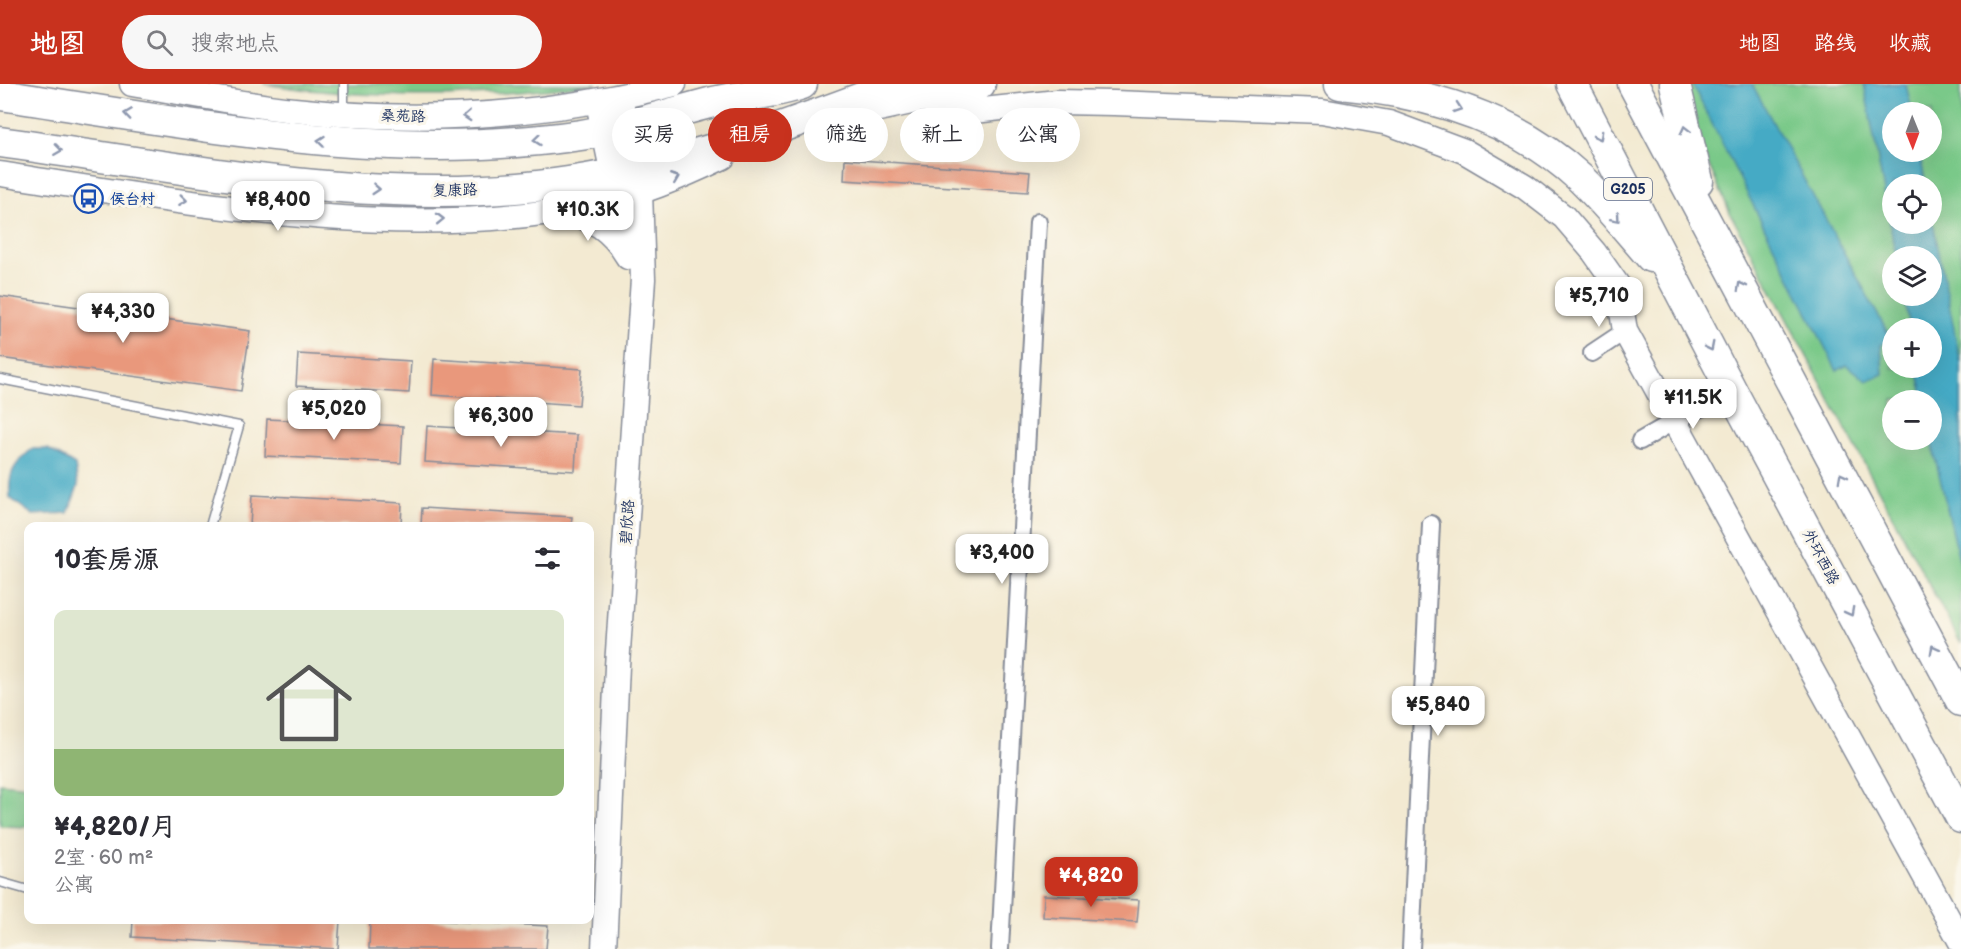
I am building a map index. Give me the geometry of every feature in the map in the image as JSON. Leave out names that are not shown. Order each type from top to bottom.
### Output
[{"type":"highway","points":[[717,101],[755,84]]},
{"type":"highway","points":[[0,95],[276,136],[389,146],[495,144],[606,118],[753,96],[802,84]]},
{"type":"highway","name":"复康路","points":[[0,142],[245,176],[386,190],[507,189],[625,180],[780,129],[908,91],[980,84]]},
{"type":"highway","points":[[1340,84],[1430,99],[1476,114],[1529,140],[1578,177],[1684,295]]},
{"type":"highway","name":"G205","points":[[1572,84],[1684,295]]},
{"type":"highway","points":[[1633,84],[1961,701]]},
{"type":"highway","points":[[1675,84],[1710,227]]},
{"type":"highway","name":"外环西路","points":[[1684,295],[1733,393],[1961,818]]},
{"type":"street","name":"桑苑路","points":[[140,85],[294,110],[344,114],[452,117],[525,112],[606,118],[674,84]]},
{"type":"street","points":[[908,91],[965,112],[1057,102],[1114,103],[1322,111],[1389,123],[1464,151],[1525,187],[1564,218],[1594,252],[1618,286],[1625,331],[1676,420],[1961,942]]},
{"type":"street","points":[[525,112],[555,119],[606,118],[625,180],[558,210]]},
{"type":"street","name":"碧欣路","points":[[604,949],[617,666],[640,324],[641,220],[625,180],[606,118]]},
{"type":"street","points":[[4,176],[213,204],[346,217],[462,218],[558,210],[586,216],[597,222],[615,238],[630,261]]},
{"type":"street","name":"碧欣路","points":[[594,916],[632,283],[625,180]]},
{"type":"street","points":[[1000,949],[1038,222]]},
{"type":"street","points":[[1592,353],[1625,331]]},
{"type":"street","points":[[1640,441],[1676,420],[1733,393]]},
{"type":"street","points":[[1411,949],[1431,524]]},
{"type":"street","name":"碧欣路","points":[[592,949],[594,924]]},
{"type":"lane","points":[[344,84],[344,114]]},
{"type":"lane","points":[[0,379],[239,426],[211,522]]},
{"type":"lane","points":[[0,882],[24,889]]},
{"type":"green space","points":[[264,84],[597,84],[515,92],[430,96],[346,93]]},
{"type":"green space","points":[[1687,84],[1961,84],[1961,644],[1732,217],[1692,128]]},
{"type":"green space","points":[[0,783],[24,786],[24,827],[0,826]]},
{"type":"water","points":[[1692,84],[1752,84],[1882,322],[1882,374],[1867,381],[1847,365],[1837,371]]},
{"type":"water","points":[[1864,84],[1906,84],[1910,102],[1882,102],[1882,162],[1921,162],[1924,174],[1882,174],[1882,181]]},
{"type":"water","points":[[1892,234],[1935,234],[1938,246],[1894,246]]},
{"type":"water","points":[[1942,268],[1961,365],[1961,567],[1933,450],[1942,450],[1942,390],[1922,390],[1919,378],[1942,378],[1942,318],[1908,318],[1906,306],[1942,306]]},
{"type":"water","points":[[32,449],[48,449],[75,465],[78,486],[68,513],[33,515],[10,498],[13,470]]},
{"type":"building","points":[[845,162],[888,162],[1030,172],[1028,192],[844,180]]},
{"type":"building","points":[[0,296],[250,331],[241,391],[0,358]]},
{"type":"building","points":[[298,354],[411,361],[409,393],[296,386]]},
{"type":"building","points":[[434,359],[582,369],[579,405],[432,395]]},
{"type":"building","points":[[267,419],[403,426],[401,463],[265,456]]},
{"type":"building","points":[[427,426],[577,435],[575,471],[425,462]]},
{"type":"building","points":[[252,495],[402,503],[401,522],[250,522]]},
{"type":"building","points":[[422,508],[572,517],[571,522],[421,522]]},
{"type":"building","points":[[1044,895],[1139,900],[1137,922],[1043,917]]},
{"type":"building","points":[[133,924],[340,924],[338,949],[132,937]]},
{"type":"building","points":[[370,924],[548,926],[546,949],[369,949]]},
{"type":"place","name":"侯台村","points":[[89,199]]}]
